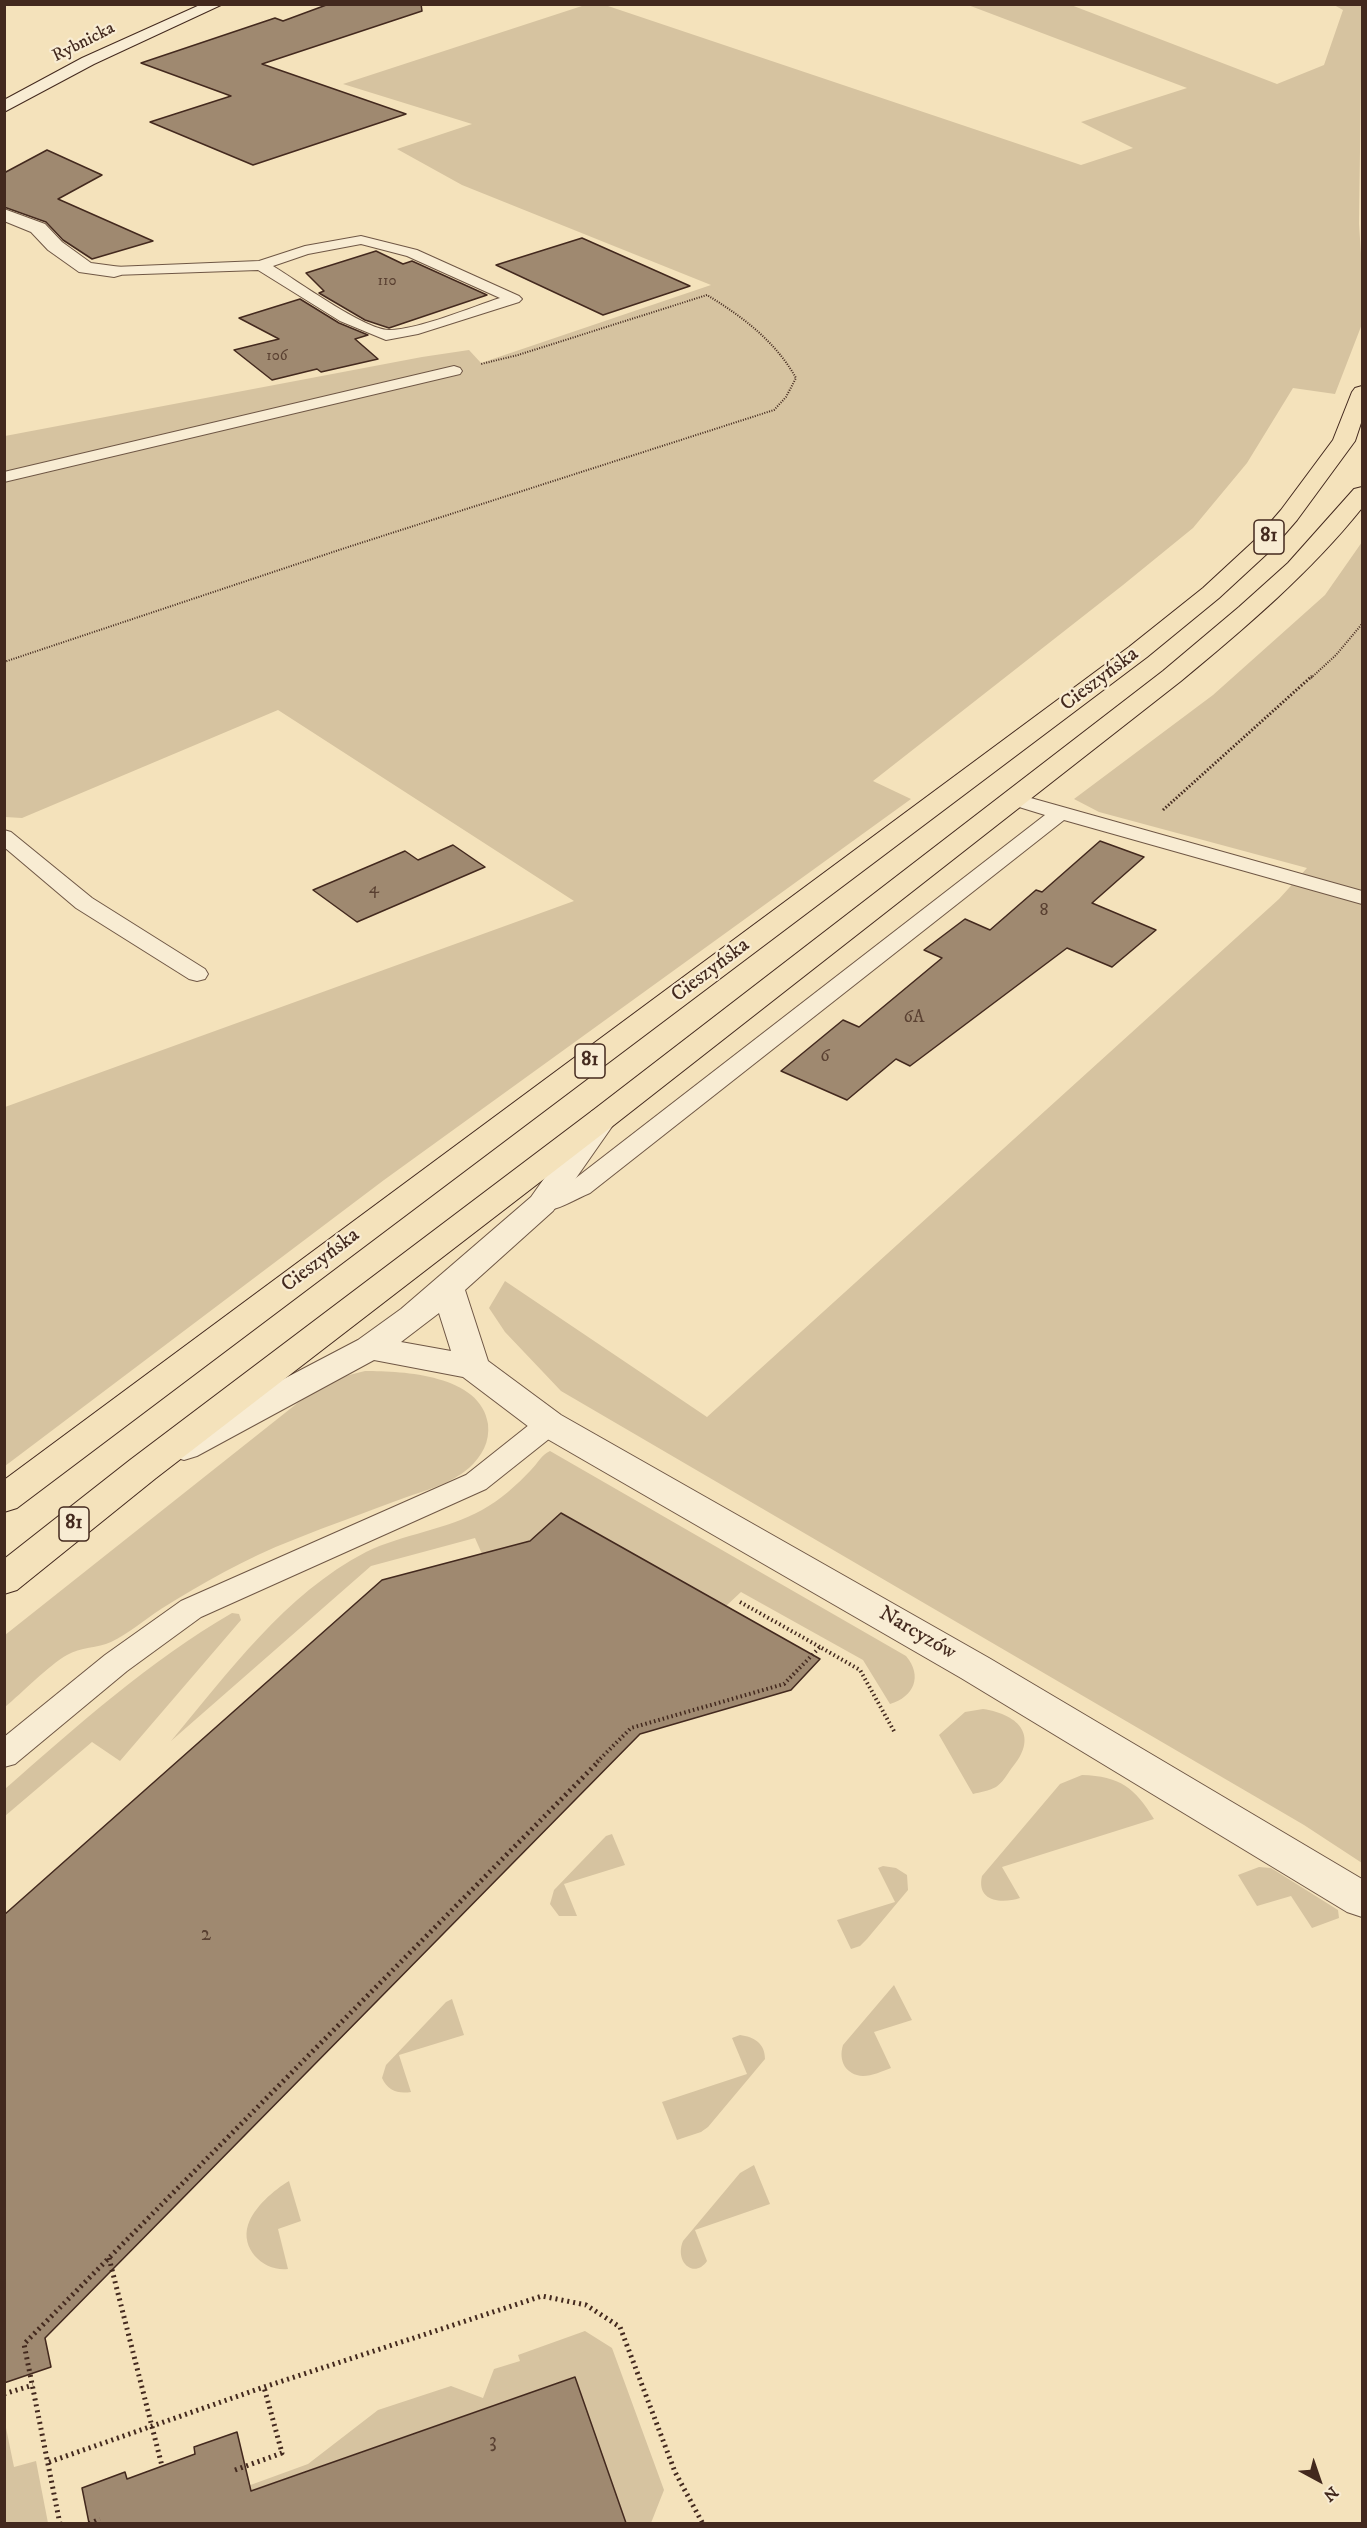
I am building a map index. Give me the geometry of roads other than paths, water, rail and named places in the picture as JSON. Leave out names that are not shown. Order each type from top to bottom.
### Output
[{"type":"main road","name":"Cieszyńska","points":[[4,1499],[1138,652],[1211,594],[1263,545],[1294,508],[1344,441],[1362,392]]},
{"type":"main road","name":"Cieszyńska","points":[[4,1580],[143,1468],[603,1118],[1172,676],[1259,604],[1334,530],[1362,494]]},
{"type":"street","name":"Rybnicka","points":[[4,107],[99,56],[216,4]]},
{"type":"street","points":[[4,214],[38,228],[55,246],[86,268],[114,271]]},
{"type":"street","points":[[143,1468],[370,1348],[413,1317],[543,1204],[603,1118]]},
{"type":"street","points":[[447,1287],[473,1367]]},
{"type":"street","name":"Narcyzów","points":[[370,1348],[473,1367],[549,1424],[975,1668],[1362,1900]]},
{"type":"lane","points":[[114,271],[261,265],[305,250],[361,240],[412,253],[514,299],[413,331],[386,335],[345,318],[261,265]]},
{"type":"lane","points":[[4,477],[454,371]]},
{"type":"lane","points":[[1012,799],[1362,898]]},
{"type":"lane","points":[[543,1204],[581,1187],[1059,814]]},
{"type":"lane","points":[[4,836],[84,903],[196,974]]},
{"type":"lane","points":[[4,1755],[116,1663],[191,1609],[476,1482],[549,1424]]}]
